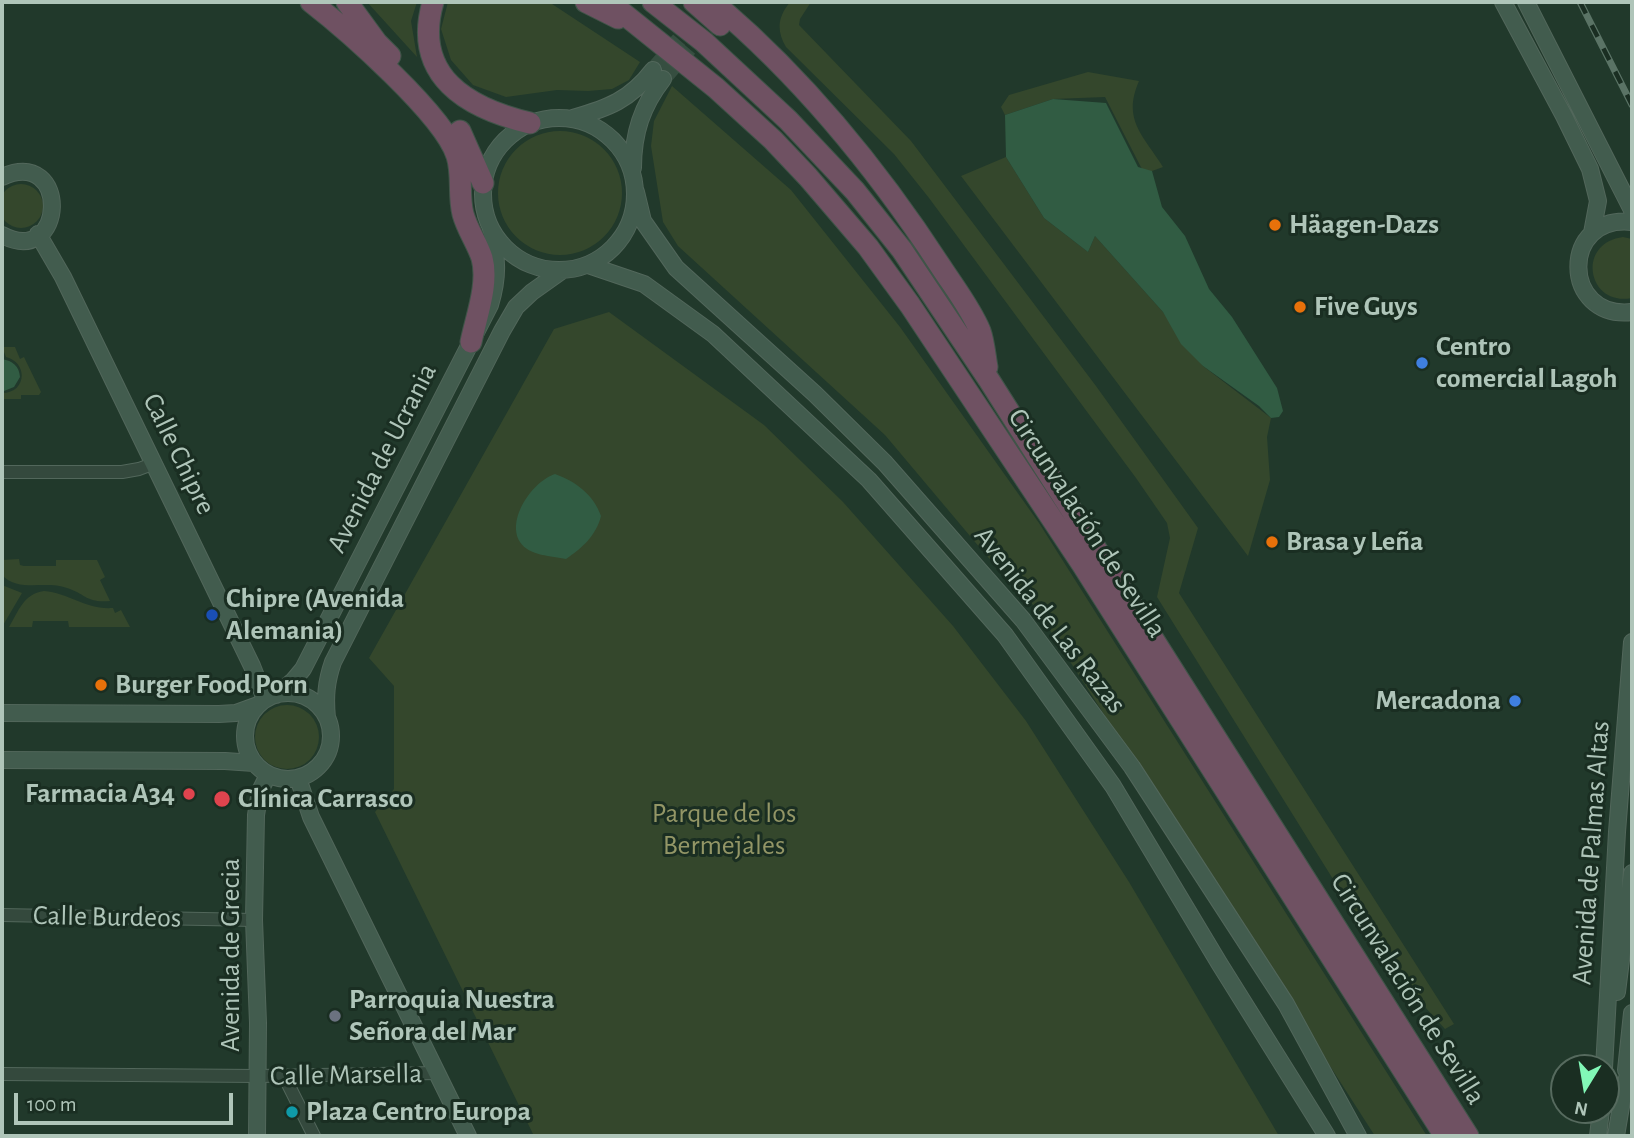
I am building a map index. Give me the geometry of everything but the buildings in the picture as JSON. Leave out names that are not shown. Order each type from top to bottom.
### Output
[{"type":"highway","points":[[311,2],[339,24],[391,74],[438,123],[450,140],[457,155],[461,177],[462,211],[482,258],[481,296],[471,342]]},
{"type":"highway","points":[[326,2],[377,43]]},
{"type":"highway","points":[[347,2],[377,43],[459,130],[483,183]]},
{"type":"highway","points":[[433,2],[427,21],[428,36],[436,66],[446,81],[474,104],[500,116],[530,123]]},
{"type":"highway","points":[[586,2],[656,38]]},
{"type":"highway","name":"Circunvalación de Sevilla","points":[[609,2],[656,38],[773,140],[868,247],[1090,559],[1468,1136]]},
{"type":"highway","name":"Circunvalación de Sevilla","points":[[653,2],[749,82],[788,120],[855,191],[946,312],[989,380],[1090,559],[1445,1136]]},
{"type":"highway","points":[[694,2],[814,112],[883,186]]},
{"type":"highway","points":[[713,2],[739,24],[820,106],[926,244],[980,331],[989,380]]},
{"type":"main road","points":[[1503,2],[1590,169],[1598,201],[1592,233]]},
{"type":"main road","points":[[1526,2],[1632,210]]},
{"type":"main road","points":[[658,74],[640,116],[633,149],[636,192],[633,215],[623,236],[608,253],[587,265],[563,270],[541,268],[521,260],[504,247],[491,229],[485,215],[483,183],[488,164],[498,147],[513,133],[530,123],[551,118],[573,118],[605,109],[627,97],[658,74]]},
{"type":"main road","points":[[573,118],[593,125],[611,137],[624,154],[633,174]]},
{"type":"main road","points":[[2,177],[9,174],[33,175],[51,192],[53,208],[48,224],[38,234],[21,240],[2,235]]},
{"type":"main road","name":"Avenida de Las Razas","points":[[636,192],[643,221],[676,268],[815,394],[885,463],[1023,620],[1132,767],[1279,992],[1357,1136]]},
{"type":"main road","points":[[1632,222],[1617,221],[1604,225],[1592,233],[1583,244],[1578,257],[1579,277],[1588,296],[1598,306],[1611,311],[1632,328]]},
{"type":"main road","name":"Avenida de Ucrania","points":[[266,700],[293,681],[303,669],[491,305],[497,282],[491,229]]},
{"type":"main road","name":"Calle Chipre","points":[[38,234],[58,268],[155,463],[266,700]]},
{"type":"main road","name":"Avenida de Las Razas","points":[[587,265],[644,284],[713,334],[869,480],[1005,635],[1113,786],[1327,1136]]},
{"type":"main road","name":"Avenida de Ucrania","points":[[327,718],[326,690],[334,662],[502,331],[516,307],[563,270]]},
{"type":"main road","points":[[1611,311],[1632,312]]},
{"type":"main road","name":"Avenida de Palmas Altas","points":[[1605,1054],[1616,844],[1632,642]]},
{"type":"main road","points":[[2,713],[236,713],[266,700],[286,693],[306,697],[315,702],[327,718],[331,737],[327,755],[315,770],[298,778],[283,779],[268,775],[254,763],[244,738],[248,720],[266,700]]},
{"type":"main road","points":[[2,760],[254,763]]},
{"type":"main road","name":"Avenida de Grecia","points":[[257,1136],[254,920],[257,802],[268,775]]},
{"type":"main road","points":[[298,778],[311,817],[468,1136]]},
{"type":"main road","points":[[1608,1054],[1632,873]]},
{"type":"main road","points":[[1616,1136],[1632,1013]]},
{"type":"main road","points":[[1624,1089],[1632,1061]]},
{"type":"street","points":[[2,472],[122,472],[155,463]]},
{"type":"street","name":"Calle Burdeos","points":[[2,915],[254,920]]},
{"type":"street","name":"Calle Marsella","points":[[2,1074],[284,1076],[438,1073]]},
{"type":"street","points":[[284,1076],[314,1136]]},
{"type":"green space","points":[[367,2],[417,2],[411,21],[417,57]]},
{"type":"green space","points":[[448,2],[549,2],[640,62],[629,80],[612,89],[557,90],[506,97],[473,85],[451,60],[441,29]]},
{"type":"green space","points":[[790,2],[811,2],[799,25],[911,141],[1096,386],[1198,528],[1179,593],[1454,1024],[1445,1029],[1371,940],[1157,597],[1170,538],[1167,523],[894,154],[786,47],[780,24]]},
{"type":"green space","points":[[1088,72],[1139,81],[1134,95],[1134,117],[1142,136],[1163,167],[1152,171],[1146,177],[1105,97],[1053,99],[1005,115],[1001,107],[1009,95]]},
{"type":"green space","points":[[672,86],[791,190],[900,327],[1039,523],[1427,1136],[1375,1136],[1035,607],[986,555],[885,435],[678,246],[663,222],[651,146],[654,121]]},
{"type":"green space","points":[[560,131],[584,136],[604,149],[617,169],[622,193],[617,217],[604,237],[584,250],[560,255],[536,250],[516,237],[503,217],[498,193],[503,169],[516,149],[536,136]]},
{"type":"green space","points":[[1006,157],[1044,218],[1088,252],[1095,236],[1163,312],[1203,366],[1271,418],[1267,437],[1270,480],[1248,556],[961,176]]},
{"type":"green space","points":[[21,184],[36,191],[43,206],[36,221],[21,228],[6,221],[-1,206],[6,191]]},
{"type":"green space","points":[[1623,237],[1632,239],[1632,298],[1617,298],[1605,293],[1597,284],[1593,273],[1593,261],[1598,250],[1608,242]]},
{"type":"green space","name":"Parque de los Bermejales","points":[[609,312],[764,425],[843,502],[953,626],[1026,721],[1129,882],[1279,1136],[534,1136],[375,812],[394,789],[394,686],[369,658],[554,329]]},
{"type":"green space","points":[[2,347],[15,347],[20,359],[24,357],[41,392],[39,395],[2,399],[2,393],[16,388],[22,377],[18,365],[6,357]]},
{"type":"green space","points":[[19,559],[20,565],[24,566],[56,566],[56,560],[97,560],[105,577],[100,580],[110,601],[91,599],[59,586],[16,584],[2,575],[2,560]]},
{"type":"green space","points":[[2,585],[22,593],[2,627]]},
{"type":"green space","points":[[44,591],[94,606],[113,608],[115,613],[121,610],[130,627],[69,627],[68,621],[33,621],[32,627],[9,627],[26,599]]},
{"type":"green space","points":[[281,705],[293,705],[310,714],[317,725],[317,749],[310,760],[293,769],[281,769],[269,764],[260,755],[255,743],[255,731],[260,719],[269,710]]},
{"type":"shaded area","points":[[1053,99],[1106,103],[1138,167],[1152,171],[1162,207],[1185,236],[1209,289],[1232,317],[1277,388],[1283,411],[1279,417],[1271,418],[1259,406],[1203,366],[1181,344],[1163,312],[1095,236],[1088,252],[1044,218],[1006,157],[1005,115]]},
{"type":"shaded area","points":[[2,359],[15,365],[20,377],[14,387],[4,391],[2,391]]},
{"type":"shaded area","points":[[555,474],[583,490],[594,502],[601,516],[588,541],[566,559],[529,550],[520,542],[517,533],[516,523],[524,502],[538,484]]},
{"type":"tunnel","points":[[663,79],[729,2]]},
{"type":"tunnel","points":[[653,70],[710,4]]},
{"type":"railway","points":[[1580,2],[1632,105]]},
{"type":"place","name":"Häagen-Dazs","points":[[1275,225]]},
{"type":"place","name":"Five Guys","points":[[1300,307]]},
{"type":"place","name":"Centro comercial Lagoh","points":[[1422,363]]},
{"type":"place","name":"Brasa y Leña","points":[[1272,542]]},
{"type":"place","name":"Chipre (Avenida Alemania)","points":[[212,615]]},
{"type":"place","name":"Burger Food Porn","points":[[101,685]]},
{"type":"place","name":"Mercadona","points":[[1515,701]]},
{"type":"place","name":"Farmacia A34","points":[[189,794]]},
{"type":"place","name":"Clínica Carrasco","points":[[222,799]]},
{"type":"place","name":"Parroquia Nuestra Señora del Mar","points":[[335,1016]]},
{"type":"place","name":"Plaza Centro Europa","points":[[292,1112]]}]
